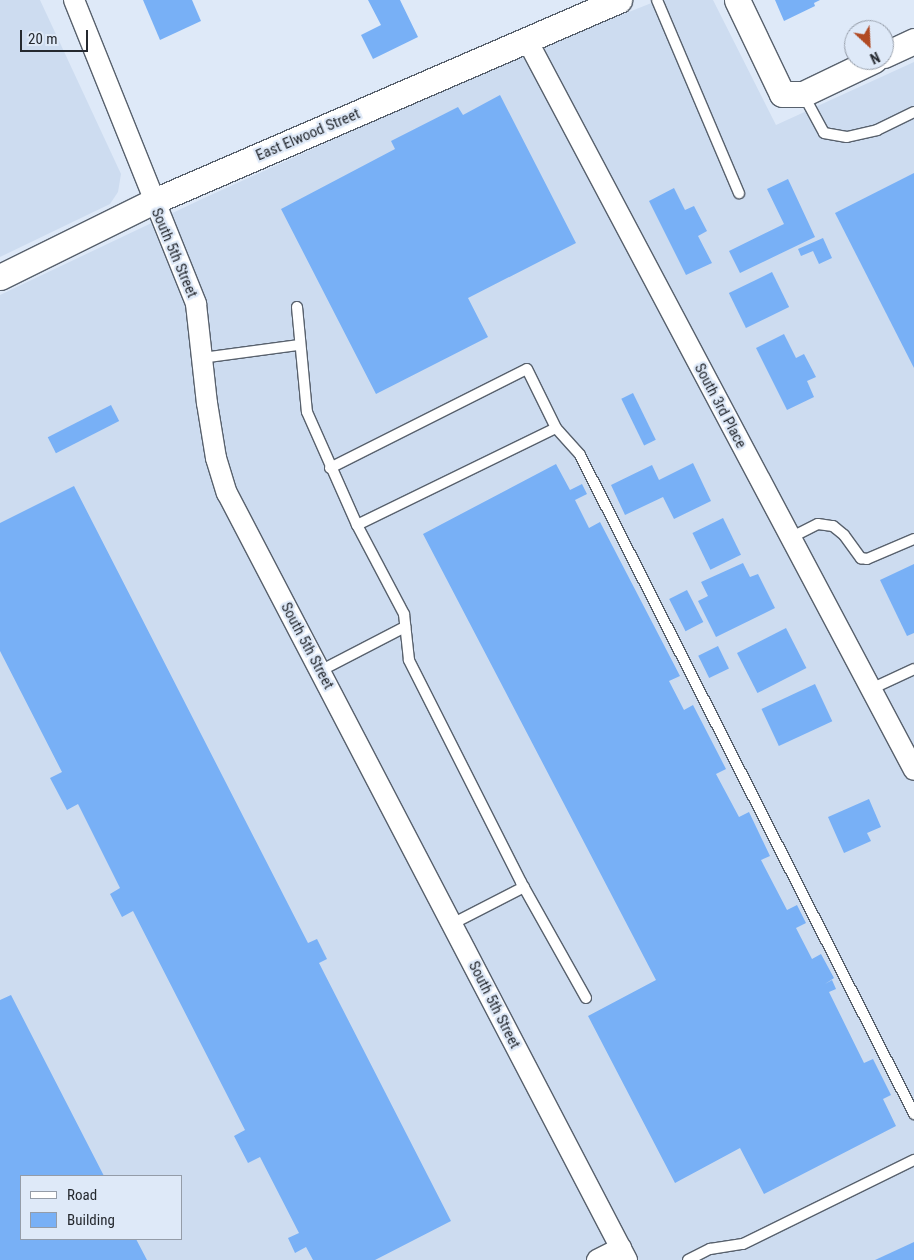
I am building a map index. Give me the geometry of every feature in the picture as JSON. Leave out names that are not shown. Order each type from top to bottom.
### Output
[{"type":"street","name":"South 5th Street","points":[[74,0],[152,202],[196,304],[216,458],[227,492],[624,1254]]},
{"type":"street","points":[[737,0],[776,85],[782,94],[803,94],[853,70]]},
{"type":"street","name":"East Elwood Street","points":[[0,277],[152,202],[526,40],[606,2]]},
{"type":"street","name":"South 3rd Place","points":[[526,40],[914,770]]},
{"type":"street","points":[[894,50],[914,41]]},
{"type":"street","points":[[597,1260],[624,1254]]},
{"type":"lane","points":[[657,0],[738,193]]},
{"type":"lane","points":[[803,94],[824,133],[847,137],[877,130],[914,112]]},
{"type":"lane","points":[[296,307],[298,345],[307,412],[330,468],[357,525],[404,614],[409,660],[524,887],[586,998]]},
{"type":"lane","points":[[202,358],[298,345]]},
{"type":"lane","points":[[330,468],[527,369],[556,428],[580,455],[914,1114]]},
{"type":"lane","points":[[357,525],[556,428]]},
{"type":"lane","points":[[790,538],[818,524],[833,526],[861,558],[867,559],[914,539]]},
{"type":"lane","points":[[320,671],[405,627]]},
{"type":"lane","points":[[871,689],[914,669]]},
{"type":"lane","points":[[452,924],[524,887]]},
{"type":"lane","points":[[688,1260],[710,1249],[742,1244],[914,1160]]},
{"type":"shaded area","points":[[0,0],[40,0],[121,174],[118,192],[110,204],[0,257]]},
{"type":"shaded area","points":[[659,0],[713,0],[776,125],[914,62],[914,1260],[0,1260],[0,295],[202,199],[516,57]]},
{"type":"building","points":[[143,0],[192,0],[201,21],[160,40]]},
{"type":"building","points":[[368,0],[400,0],[418,37],[373,59],[361,35],[381,25]]},
{"type":"building","points":[[775,0],[820,0],[814,3],[815,6],[784,21]]},
{"type":"building","points":[[500,95],[576,243],[468,298],[488,337],[376,394],[281,209],[395,149],[391,141],[458,107],[463,115]]},
{"type":"building","points":[[914,173],[914,368],[835,213]]},
{"type":"building","points":[[788,179],[815,237],[740,273],[729,251],[784,224],[767,189]]},
{"type":"building","points":[[674,188],[685,210],[694,206],[707,231],[698,236],[712,263],[686,275],[649,201]]},
{"type":"building","points":[[823,238],[832,258],[819,264],[813,251],[801,256],[798,249]]},
{"type":"building","points":[[772,272],[789,307],[746,328],[729,293]]},
{"type":"building","points":[[784,334],[796,358],[804,354],[816,377],[807,381],[814,397],[787,410],[756,348]]},
{"type":"building","points":[[633,393],[656,440],[644,445],[621,399]]},
{"type":"building","points":[[111,405],[119,421],[56,453],[48,437]]},
{"type":"building","points":[[693,463],[711,501],[674,519],[663,497],[625,515],[611,485],[652,465],[659,480]]},
{"type":"building","points":[[556,464],[570,490],[582,484],[587,494],[575,500],[589,528],[600,522],[680,676],[669,681],[684,710],[693,705],[726,769],[716,774],[739,817],[749,812],[770,856],[761,860],[787,910],[797,905],[806,923],[796,928],[812,959],[821,954],[834,978],[825,984],[832,980],[836,989],[829,992],[864,1063],[873,1059],[891,1095],[883,1099],[896,1126],[764,1194],[740,1148],[675,1183],[588,1016],[656,980],[423,534]]},
{"type":"building","points":[[74,486],[308,943],[317,939],[327,959],[319,963],[451,1221],[375,1260],[313,1260],[306,1247],[295,1253],[288,1238],[299,1233],[260,1157],[248,1163],[234,1136],[245,1130],[133,911],[122,917],[110,894],[120,888],[78,804],[67,810],[50,778],[62,772],[0,651],[0,523]]},
{"type":"building","points":[[723,518],[741,555],[710,570],[692,533]]},
{"type":"building","points":[[743,563],[750,577],[758,574],[775,608],[716,637],[698,601],[708,596],[701,582]]},
{"type":"building","points":[[914,564],[914,633],[907,636],[880,580]]},
{"type":"building","points":[[687,590],[703,622],[686,631],[669,599]]},
{"type":"building","points":[[786,628],[806,668],[757,693],[737,653]]},
{"type":"building","points":[[718,646],[729,668],[709,678],[698,656]]},
{"type":"building","points":[[815,684],[832,721],[779,746],[762,709]]},
{"type":"building","points":[[869,799],[881,827],[867,833],[871,841],[844,853],[828,817]]},
{"type":"building","points":[[11,995],[103,1175],[20,1175],[20,1240],[137,1240],[147,1260],[0,1260],[0,1000]]},
{"type":"building","points":[[914,1242],[914,1260],[875,1260]]}]
